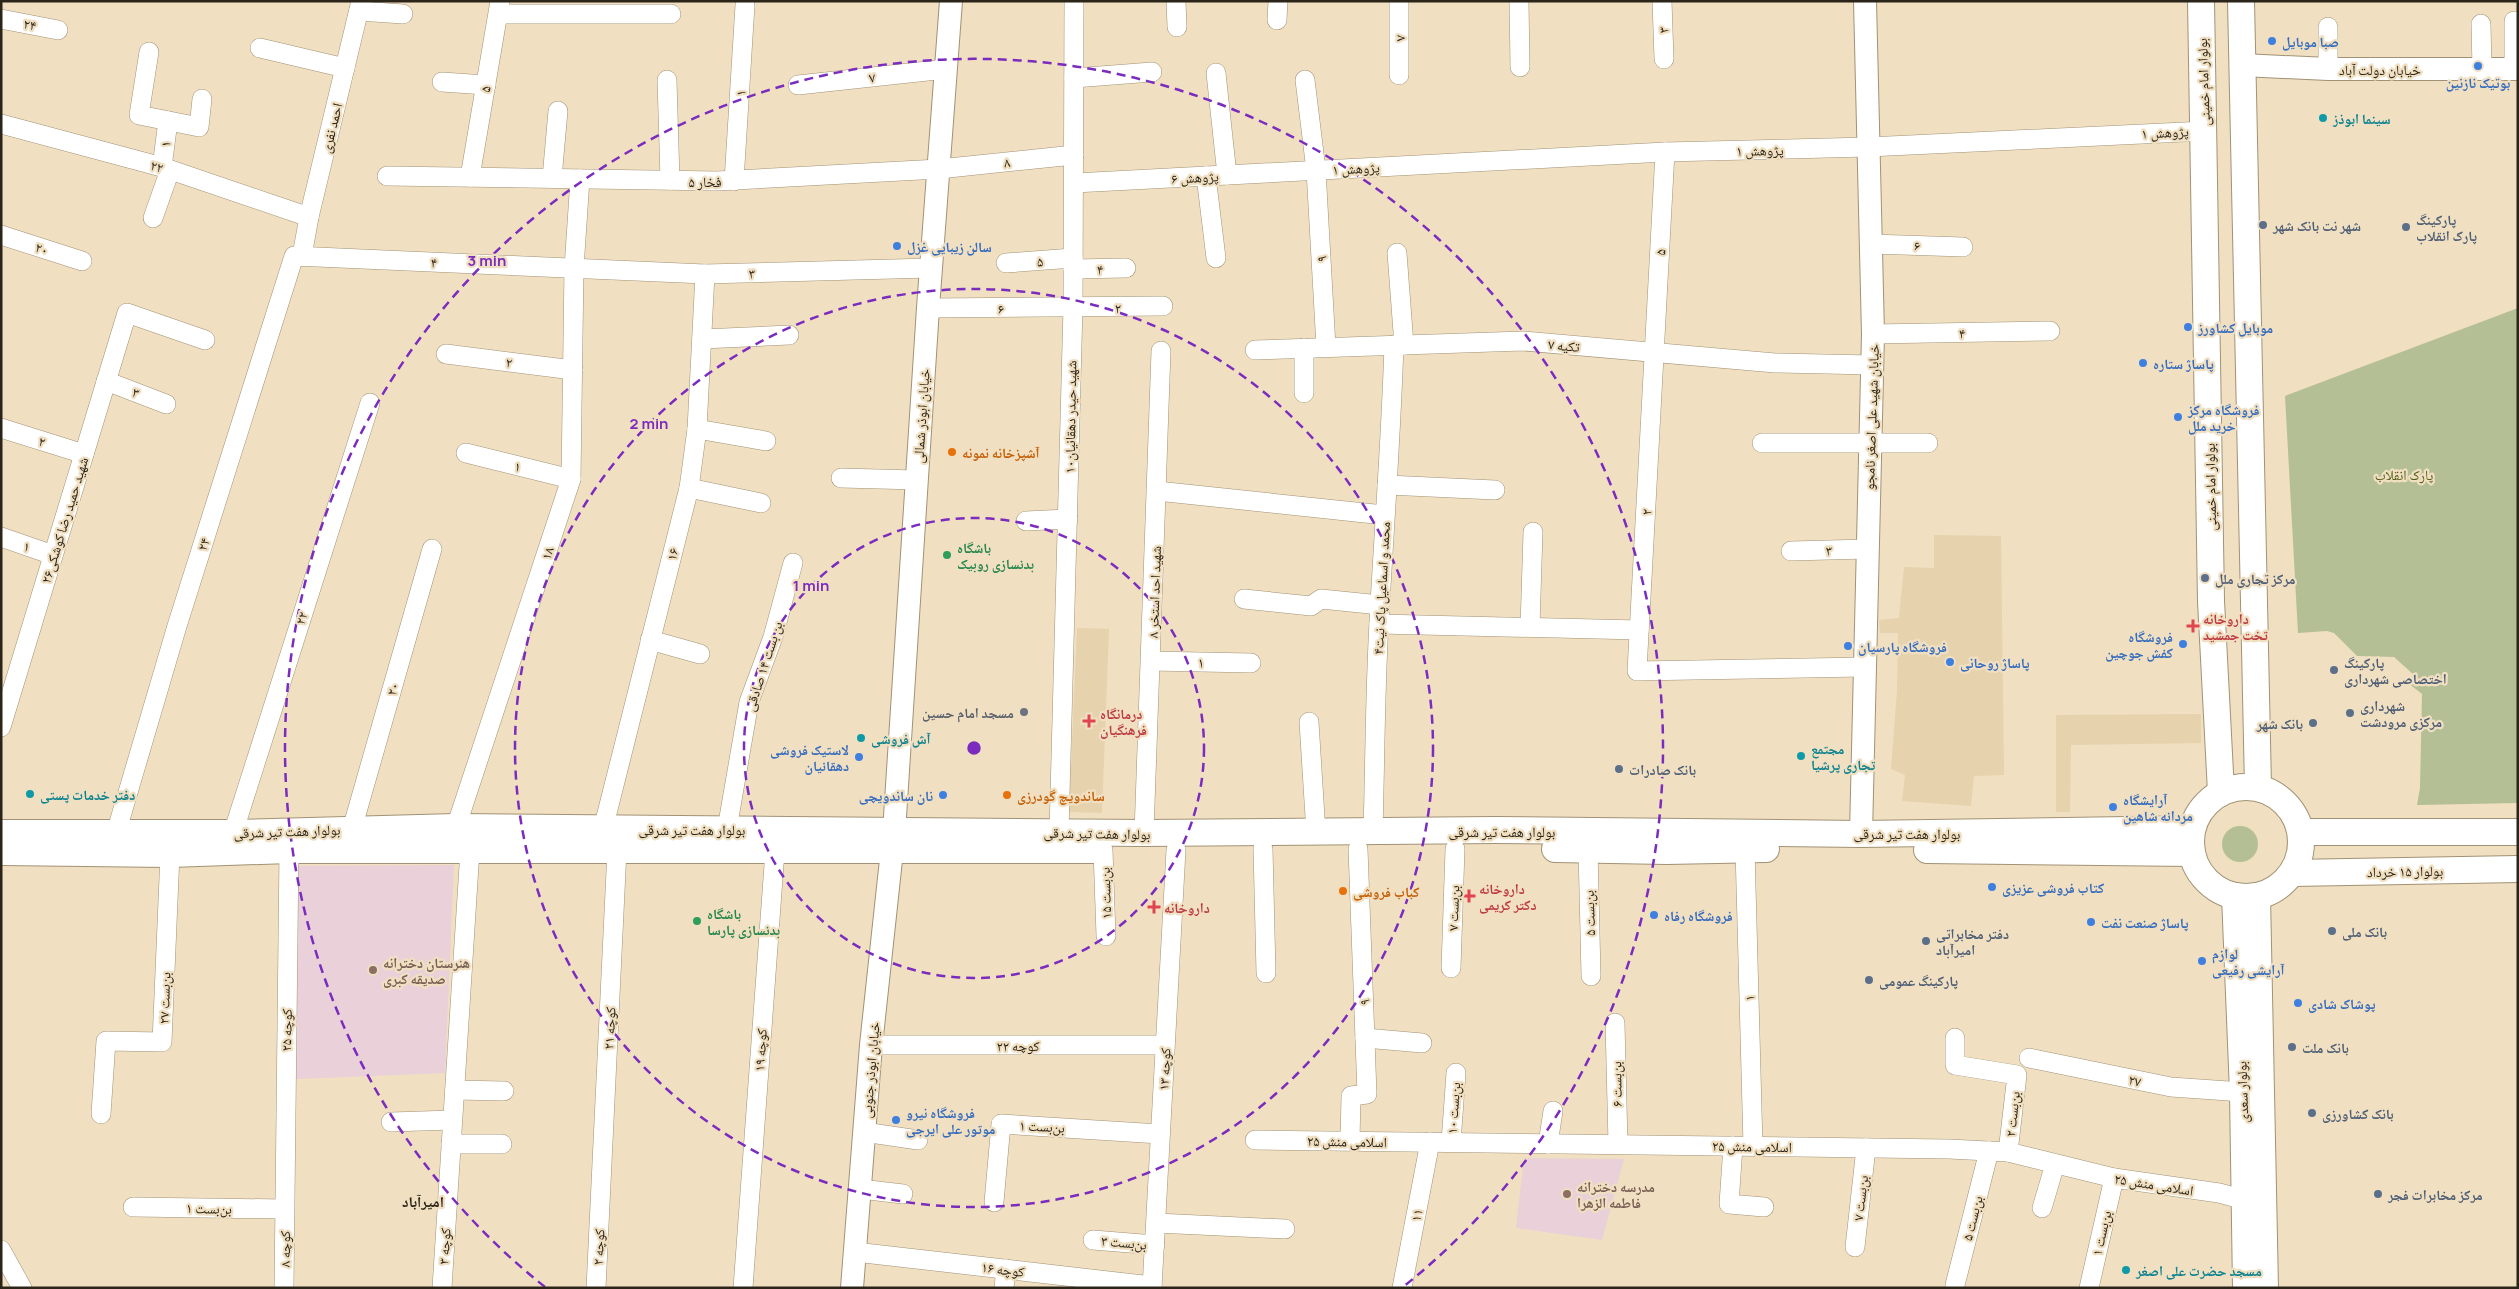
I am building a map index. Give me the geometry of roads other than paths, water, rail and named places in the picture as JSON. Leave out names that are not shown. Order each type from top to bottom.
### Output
[{"type":"main road","name":"بولوار امام خمینی","points":[[2201,1],[2205,130],[2211,602],[2222,792]]},
{"type":"main road","points":[[2241,1],[2258,787]]},
{"type":"main road","points":[[2239,787],[2258,787],[2274,793],[2287,803],[2296,816],[2301,832],[2302,846],[2298,861],[2292,873],[2276,888],[2246,896],[2215,888],[2200,872],[2192,841],[2198,814],[2208,801],[2222,792],[2239,787]]},
{"type":"main road","name":"بولوار هفت تیر شرقی","points":[[1,852],[170,854],[289,850],[408,839],[456,827],[727,829],[893,842],[1103,850],[1263,850],[1365,840],[1862,834],[2192,841]]},
{"type":"main road","name":"بولوار هفت تیر شرقی","points":[[1,833],[233,833],[352,829],[470,850],[776,851],[1059,832],[1316,833],[1455,849],[1495,839],[1588,849],[1667,851],[2192,841]]},
{"type":"main road","points":[[2301,832],[2518,832]]},
{"type":"main road","name":"بولوار ۱۵ خرداد","points":[[2292,873],[2518,869]]},
{"type":"main road","name":"بولوار سعدی","points":[[2246,896],[2243,1092],[2246,1288]]},
{"type":"main road","name":"بولوار سعدی","points":[[2246,896],[2265,1288]]},
{"type":"street","name":"خیابان ابوذر شمالی","points":[[893,842],[928,308],[952,1]]},
{"type":"street","name":"شهید حیدر دهقانیان۱۰","points":[[1059,832],[1073,307],[1074,1]]},
{"type":"street","points":[[1176,1],[1177,27]]},
{"type":"street","points":[[1277,20],[1278,1]]},
{"type":"street","name":"۷","points":[[1399,1],[1399,75]]},
{"type":"street","points":[[1519,1],[1520,67]]},
{"type":"street","name":"۳","points":[[1662,1],[1664,59]]},
{"type":"street","name":"خیابان شهید علی اصغر نامجو","points":[[1862,834],[1864,668],[1873,334],[1864,1]]},
{"type":"street","name":"۱","points":[[734,180],[746,5]]},
{"type":"street","points":[[360,6],[403,14]]},
{"type":"street","name":"احمد نفری","points":[[298,256],[360,6]]},
{"type":"street","points":[[499,7],[671,14]]},
{"type":"street","name":"۵","points":[[470,176],[499,7]]},
{"type":"street","name":"۲۴","points":[[1,19],[58,30]]},
{"type":"street","points":[[2514,21],[2516,69]]},
{"type":"street","points":[[2481,24],[2482,69]]},
{"type":"street","points":[[2328,27],[2328,69]]},
{"type":"street","points":[[260,48],[345,68]]},
{"type":"street","points":[[149,52],[139,115],[199,127],[202,99]]},
{"type":"street","name":"خیابان دولت آباد","points":[[2242,65],[2328,69],[2516,69]]},
{"type":"street","name":"۷","points":[[798,85],[946,69]]},
{"type":"street","points":[[1074,78],[1152,72]]},
{"type":"street","points":[[1216,73],[1227,175]]},
{"type":"street","points":[[667,80],[670,180]]},
{"type":"street","name":"۹","points":[[1305,80],[1316,170],[1326,347]]},
{"type":"street","points":[[442,82],[486,85]]},
{"type":"street","points":[[552,178],[558,111]]},
{"type":"street","name":"۱","points":[[153,218],[166,169],[168,121]]},
{"type":"street","name":"۲۲","points":[[1,124],[166,169],[309,217]]},
{"type":"street","name":"پژوهش ۱","points":[[1316,170],[1665,152],[1868,147],[2205,130]]},
{"type":"street","name":"۵","points":[[1655,352],[1665,152]]},
{"type":"street","name":"۸","points":[[939,169],[1074,155]]},
{"type":"street","name":"فخار ۵","points":[[388,176],[734,180],[939,169]]},
{"type":"street","name":"پژوهش ۶","points":[[1074,183],[1316,170]]},
{"type":"street","points":[[1206,176],[1216,258]]},
{"type":"street","name":"۱۸","points":[[456,827],[571,479],[574,268],[580,179]]},
{"type":"street","name":"۲۰","points":[[1,235],[82,262]]},
{"type":"street","name":"۶","points":[[1871,244],[1963,247]]},
{"type":"street","name":"محمد و اسماعیل پاک نیت۴","points":[[1365,840],[1384,515],[1399,345],[1397,253]]},
{"type":"street","name":"۲۴","points":[[116,833],[177,626],[298,256]]},
{"type":"street","name":"۴","points":[[298,256],[574,268]]},
{"type":"street","name":"۵","points":[[1006,263],[1073,264]]},
{"type":"street","name":"۴","points":[[1073,264],[1126,268]]},
{"type":"street","name":"۳","points":[[574,268],[705,274],[931,268]]},
{"type":"street","name":"۱۶","points":[[603,829],[689,488],[697,430],[705,274]]},
{"type":"street","name":"۲","points":[[1073,307],[1163,306]]},
{"type":"street","name":"۶","points":[[928,308],[1073,307]]},
{"type":"street","name":"شهید حمید رضا کوشکی۲۶","points":[[1,727],[127,313],[205,340]]},
{"type":"street","name":"۴","points":[[1873,334],[2050,331]]},
{"type":"street","points":[[702,339],[789,335]]},
{"type":"street","name":"تکیه ۷","points":[[1255,350],[1522,341],[1775,363],[1872,365]]},
{"type":"street","points":[[1304,348],[1304,392]]},
{"type":"street","name":"شهید احد استخر ۸","points":[[1144,833],[1152,661],[1161,350]]},
{"type":"street","name":"۲","points":[[1655,352],[1637,671],[1864,668]]},
{"type":"street","name":"۲","points":[[446,354],[572,370]]},
{"type":"street","name":"۳","points":[[106,381],[166,404]]},
{"type":"street","name":"۲۲","points":[[233,833],[370,402]]},
{"type":"street","name":"۲","points":[[1,428],[84,454]]},
{"type":"street","points":[[697,430],[766,442]]},
{"type":"street","points":[[1762,443],[1870,441],[1928,443]]},
{"type":"street","name":"۱","points":[[466,453],[571,479]]},
{"type":"street","points":[[842,478],[916,480]]},
{"type":"street","points":[[1387,485],[1495,490]]},
{"type":"street","points":[[689,488],[761,503]]},
{"type":"street","points":[[1157,491],[1384,515]]},
{"type":"street","points":[[1026,521],[1068,519]]},
{"type":"street","points":[[1530,627],[1533,532]]},
{"type":"street","name":"۱","points":[[1,537],[53,554]]},
{"type":"street","name":"۲۰","points":[[352,829],[432,549]]},
{"type":"street","name":"۳","points":[[1791,552],[1867,549]]},
{"type":"street","name":"بن بست ۱۴ صادقی","points":[[727,829],[749,702],[773,637],[793,563]]},
{"type":"street","points":[[1244,599],[1312,606],[1321,599],[1380,605]]},
{"type":"street","points":[[1379,624],[1639,630]]},
{"type":"street","points":[[650,640],[700,654]]},
{"type":"street","name":"۱","points":[[1152,661],[1251,663]]},
{"type":"street","points":[[1309,722],[1316,833]]},
{"type":"street","name":"۹","points":[[1350,1141],[1352,1096],[1367,1094],[1365,1038],[1365,840]]},
{"type":"street","name":"خیابان ابوذر جنوبی","points":[[852,1288],[871,1045],[893,842]]},
{"type":"street","name":"بن‌بست ۷","points":[[1451,968],[1455,849]]},
{"type":"street","name":"بن‌بست ۵","points":[[1588,849],[1591,976]]},
{"type":"street","name":"۱","points":[[1745,849],[1753,1146]]},
{"type":"street","name":"کوچه ۲۵","points":[[284,1209],[289,850]]},
{"type":"street","name":"کوچه ۳","points":[[442,1288],[470,850]]},
{"type":"street","name":"کوچه ۲۱","points":[[600,1206],[617,850]]},
{"type":"street","name":"بن‌بست ۱۵","points":[[1103,850],[1106,936]]},
{"type":"street","name":"کوچه ۱۳","points":[[1152,1287],[1176,850]]},
{"type":"street","points":[[1263,850],[1266,973]]},
{"type":"street","name":"کوچه ۱۹","points":[[743,1288],[776,851]]},
{"type":"street","name":"بن‌بست ۲۷","points":[[101,1114],[106,1041],[162,1042],[170,854]]},
{"type":"street","name":"بن‌بست ۶","points":[[1615,1023],[1618,1144]]},
{"type":"street","points":[[1365,1038],[1422,1043]]},
{"type":"street","name":"بن‌بست ۲","points":[[1955,1038],[1955,1065],[2017,1075],[2008,1152]]},
{"type":"street","name":"کوچه ۲۲","points":[[871,1045],[1165,1045]]},
{"type":"street","name":"۲۷","points":[[2029,1058],[2171,1087],[2243,1092]]},
{"type":"street","name":"بن‌بست ۱۰","points":[[1451,1142],[1456,1072]]},
{"type":"street","points":[[455,1090],[504,1091]]},
{"type":"street","points":[[1548,1144],[1553,1111]]},
{"type":"street","points":[[391,1122],[452,1120]]},
{"type":"street","name":"بن‌بست ۱","points":[[994,1202],[1001,1124],[1160,1134]]},
{"type":"street","points":[[864,1132],[918,1140]]},
{"type":"street","name":"اسلامی منش ۲۵","points":[[1255,1140],[1753,1146],[2008,1152],[2114,1178],[2219,1193],[2245,1200]]},
{"type":"street","name":"۱۱","points":[[1402,1288],[1430,1142]]},
{"type":"street","points":[[451,1144],[502,1144]]},
{"type":"street","points":[[1733,1146],[1729,1204],[1764,1208]]},
{"type":"street","name":"بن‌بست ۷","points":[[1855,1248],[1866,1148]]},
{"type":"street","name":"بن‌بست ۵","points":[[1955,1285],[1989,1151]]},
{"type":"street","points":[[2042,1208],[2055,1164]]},
{"type":"street","name":"بن‌بست ۱","points":[[2089,1288],[2114,1178]]},
{"type":"street","points":[[860,1189],[903,1194]]},
{"type":"street","name":"کوچه ۲","points":[[596,1288],[600,1206]]},
{"type":"street","name":"بن‌بست ۱","points":[[133,1208],[284,1209]]},
{"type":"street","name":"کوچه ۸","points":[[284,1209],[284,1288]]},
{"type":"street","points":[[1156,1223],[1285,1229]]},
{"type":"street","name":"بن‌بست ۳","points":[[1093,1240],[1155,1245]]},
{"type":"street","points":[[1,1250],[22,1288]]},
{"type":"street","name":"کوچه ۱۶","points":[[855,1252],[1005,1279],[1152,1287]]},
{"type":"place","name":"صبا موبایل","points":[[2272,41]]},
{"type":"place","name":"بوتیک نازنین","points":[[2478,66]]},
{"type":"place","name":"سینما ابوذز","points":[[2323,118]]},
{"type":"place","name":"شهر نت بانک شهر","points":[[2263,225]]},
{"type":"place","name":"پارکینگ پارک انقلاب","points":[[2406,227]]},
{"type":"place","name":"سالن زیبایی غزل","points":[[897,246]]},
{"type":"place","name":"موبایل کشاورز","points":[[2188,327]]},
{"type":"place","name":"پاساژ ستاره","points":[[2143,363]]},
{"type":"place","name":"فروشگاه مرکز خرید ملل","points":[[2178,417]]},
{"type":"place","name":"آشپزخانه نمونه","points":[[952,452]]},
{"type":"place","name":"باشگاه بدنسازی روبیک","points":[[947,555]]},
{"type":"place","name":"مرکز تجاری ملل","points":[[2205,578]]},
{"type":"place","name":"داروخانه تخت جمشيد","points":[[2193,626]]},
{"type":"place","name":"فروشگاه کفش جوچین","points":[[2183,644]]},
{"type":"place","name":"فروشگاه پارسیان","points":[[1848,646]]},
{"type":"place","name":"پاساژ روحانی","points":[[1950,662]]},
{"type":"place","name":"پارکینگ اختصاصی شهرداری","points":[[2334,670]]},
{"type":"place","name":"مسجد امام حسین","points":[[1024,712]]},
{"type":"place","name":"شهرداری مرکزی مرودشت","points":[[2350,713]]},
{"type":"place","name":"درمانگاه فرهنگیان","points":[[1089,721]]},
{"type":"place","name":"بانک شهر","points":[[2313,723]]},
{"type":"place","name":"آش فروشی","points":[[861,738]]},
{"type":"place","name":"مجتمع تجاری پرشیا","points":[[1801,756]]},
{"type":"place","name":"لاستیک فروشی دهقانیان","points":[[859,757]]},
{"type":"place","name":"بانک صادرات","points":[[1619,769]]},
{"type":"place","name":"دفتر خدمات پستی","points":[[30,794]]},
{"type":"place","name":"نان ساندویچی","points":[[943,795]]},
{"type":"place","name":"ساندویچ گودرزی","points":[[1007,795]]},
{"type":"place","name":"آرایشگاه مردانه شاهین","points":[[2113,807]]},
{"type":"place","name":"کتاب فروشی عزیزی","points":[[1992,887]]},
{"type":"place","name":"کباب فروشی","points":[[1343,891]]},
{"type":"place","name":"داروخانه دکتر کریمی","points":[[1469,896]]},
{"type":"place","name":"داروخانه","points":[[1154,907]]},
{"type":"place","name":"فروشگاه رفاه","points":[[1654,915]]},
{"type":"place","name":"باشگاه بدنسازی پارسا","points":[[697,921]]},
{"type":"place","name":"پاساژ صنعت نفت","points":[[2091,922]]},
{"type":"place","name":"بانک ملی","points":[[2332,931]]},
{"type":"place","name":"دفتر مخابراتی امیرآباد","points":[[1926,941]]},
{"type":"place","name":"لوازم آرایشی رفیعی","points":[[2202,961]]},
{"type":"place","name":"هنرستان دخترانه صدیقه کبری","points":[[373,970]]},
{"type":"place","name":"پارکینگ عمومی","points":[[1869,980]]},
{"type":"place","name":"پوشاک شادی","points":[[2298,1003]]},
{"type":"place","name":"بانک ملت","points":[[2292,1047]]},
{"type":"place","name":"بانک کشاورزی","points":[[2312,1113]]},
{"type":"place","name":"فروشگاه نیرو موتور علی ایرجی","points":[[896,1120]]},
{"type":"place","name":"مدرسه دخترانه فاطمه الزهرا","points":[[1567,1194]]},
{"type":"place","name":"مرکز مخابرات فجر","points":[[2378,1194]]},
{"type":"place","name":"مسجد حضرت علی اصغر","points":[[2126,1270]]},
{"type":"district","name":"امیرآباد","points":[[423,1201]]},
{"type":"park label","name":"پارک انقلاب","points":[[2404,474]]}]
